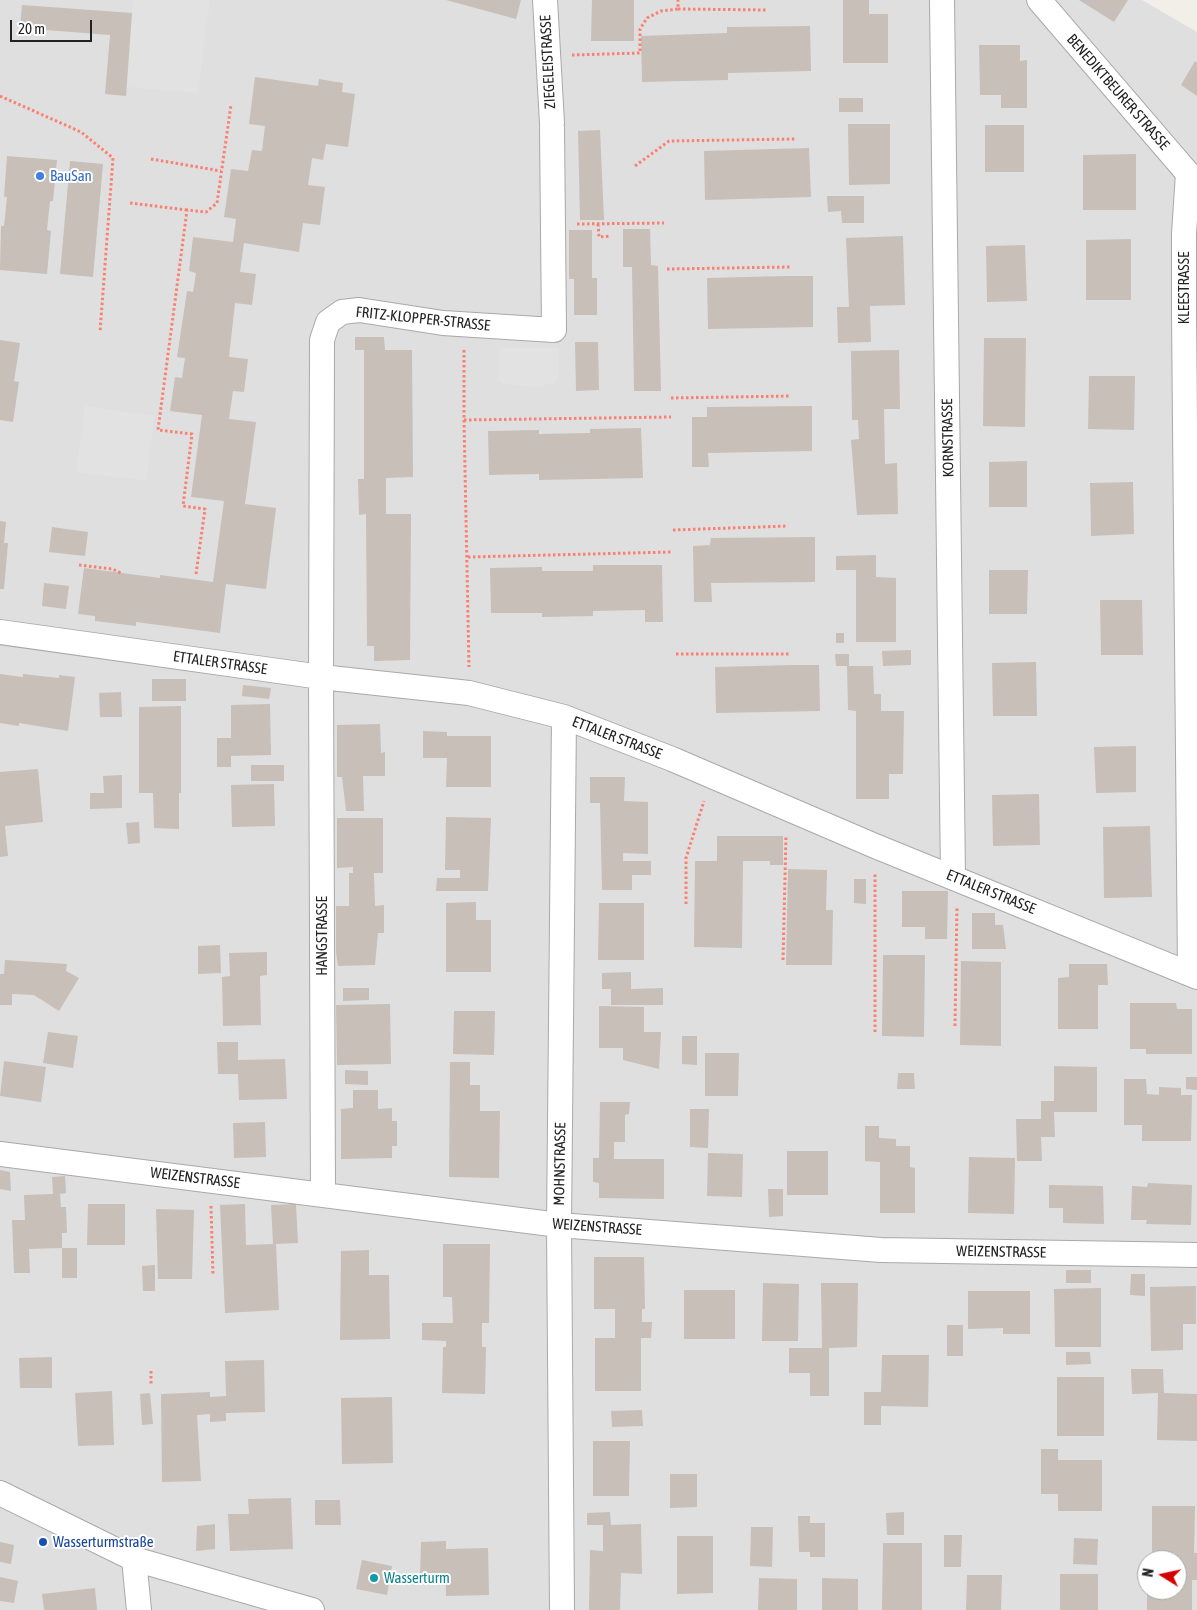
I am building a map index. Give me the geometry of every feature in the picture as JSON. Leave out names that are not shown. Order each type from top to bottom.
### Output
[{"type":"street","name":"ZIEGELEISTRASSE","points":[[545,0],[552,126]]},
{"type":"street","name":"KORNSTRASSE","points":[[942,0],[955,877]]},
{"type":"street","name":"BENEDIKTBEURER STRASSE","points":[[1039,0],[1192,179]]},
{"type":"street","name":"FRITZ-KLOPPER-STRASSE","points":[[320,677],[322,340],[328,322],[342,312],[359,310],[443,323],[554,330],[552,126]]},
{"type":"street","name":"KLEESTRASSE","points":[[1192,179],[1184,234],[1184,278],[1194,975]]},
{"type":"street","name":"ETTALER STRASSE","points":[[0,632],[320,677],[469,693],[564,717],[875,846],[1194,975]]},
{"type":"street","name":"HANGSTRASSE","points":[[320,677],[323,1195]]},
{"type":"street","name":"MOHNSTRASSE","points":[[562,1610],[559,1225],[564,717]]},
{"type":"street","name":"WEIZENSTRASSE","points":[[0,1154],[559,1225],[881,1250],[1197,1255]]},
{"type":"street","points":[[0,1493],[134,1559],[312,1610]]},
{"type":"street","points":[[134,1559],[139,1610]]},
{"type":"path","points":[[678,0],[678,9]]},
{"type":"path","points":[[548,56],[640,53],[640,29],[648,18],[661,11],[678,9],[768,10]]},
{"type":"path","points":[[0,96],[82,132],[113,158],[100,332]]},
{"type":"path","points":[[130,203],[206,212],[217,202],[231,104]]},
{"type":"path","points":[[635,166],[669,141],[795,139]]},
{"type":"path","points":[[150,159],[221,171]]},
{"type":"path","points":[[187,210],[158,430],[192,434],[183,506],[205,510],[196,574]]},
{"type":"path","points":[[611,236],[599,237],[598,224],[664,223]]},
{"type":"path","points":[[668,269],[790,266]]},
{"type":"path","points":[[465,324],[464,420],[469,693]]},
{"type":"path","points":[[670,398],[790,396]]},
{"type":"path","points":[[464,420],[671,417]]},
{"type":"path","points":[[673,530],[788,526]]},
{"type":"path","points":[[468,557],[673,552]]},
{"type":"path","points":[[79,565],[112,569],[121,573]]},
{"type":"path","points":[[676,654],[790,654]]},
{"type":"path","points":[[686,904],[686,858],[712,777]]},
{"type":"path","points":[[783,960],[786,809]]},
{"type":"path","points":[[875,846],[875,1032]]},
{"type":"path","points":[[955,877],[955,1026]]},
{"type":"path","points":[[210,1180],[213,1276]]},
{"type":"path","points":[[151,1371],[151,1385]]},
{"type":"shaded area","points":[[0,0],[1142,0],[1197,32],[1197,1610],[0,1610]]},
{"type":"shaded area","points":[[133,0],[210,0],[198,93],[127,87]]},
{"type":"shaded area","points":[[500,348],[559,348],[559,374],[555,383],[535,387],[503,384],[497,380]]},
{"type":"shaded area","points":[[85,406],[155,416],[146,481],[76,472]]},
{"type":"building","points":[[446,0],[521,0],[516,19]]},
{"type":"building","points":[[592,0],[634,0],[634,41],[591,41]]},
{"type":"building","points":[[843,0],[869,0],[869,14],[888,14],[888,63],[843,63]]},
{"type":"building","points":[[1079,0],[1128,0],[1114,22]]},
{"type":"building","points":[[22,5],[132,13],[126,96],[105,94],[110,35],[20,28]]},
{"type":"building","points":[[810,26],[811,71],[728,73],[728,80],[642,82],[641,36],[727,33],[727,27]]},
{"type":"building","points":[[979,45],[1020,45],[1020,61],[1027,60],[1027,108],[1001,108],[1001,95],[980,95]]},
{"type":"building","points":[[1195,61],[1197,63],[1197,96],[1181,85]]},
{"type":"building","points":[[255,77],[318,86],[319,79],[343,83],[342,92],[355,94],[348,147],[326,144],[323,160],[312,158],[308,185],[325,187],[320,225],[303,223],[299,252],[244,243],[240,272],[256,274],[252,305],[235,303],[229,357],[248,359],[244,392],[233,391],[229,419],[256,422],[245,504],[276,508],[266,589],[226,584],[220,633],[136,622],[136,626],[95,621],[95,616],[78,614],[84,568],[160,578],[160,575],[213,582],[224,501],[191,497],[202,415],[170,411],[175,377],[182,378],[185,358],[177,357],[187,291],[193,292],[196,273],[189,271],[193,237],[233,242],[236,219],[224,217],[231,169],[248,171],[252,150],[262,151],[265,126],[249,124]]},
{"type":"building","points":[[839,98],[863,98],[863,112],[839,112]]},
{"type":"building","points":[[848,124],[890,124],[890,184],[849,185]]},
{"type":"building","points":[[985,125],[1024,125],[1024,172],[985,172]]},
{"type":"building","points":[[600,130],[604,220],[580,220],[578,131]]},
{"type":"building","points":[[809,148],[811,197],[705,200],[704,151]]},
{"type":"building","points":[[1136,154],[1136,210],[1083,210],[1083,155]]},
{"type":"building","points":[[7,156],[57,160],[53,201],[50,201],[47,230],[51,231],[47,274],[0,270],[1,226],[4,226],[7,197],[4,197]]},
{"type":"building","points":[[70,161],[103,164],[93,277],[60,274]]},
{"type":"building","points":[[827,196],[864,196],[864,223],[842,223],[841,211],[828,212]]},
{"type":"building","points":[[623,229],[650,229],[651,265],[658,266],[661,391],[634,391],[632,267],[623,267]]},
{"type":"building","points":[[569,230],[592,230],[592,278],[597,278],[597,315],[574,315],[574,279],[569,279]]},
{"type":"building","points":[[903,236],[905,305],[870,306],[871,342],[838,343],[837,307],[849,307],[846,238]]},
{"type":"building","points":[[1131,239],[1131,300],[1086,300],[1086,240]]},
{"type":"building","points":[[1025,245],[1027,301],[987,302],[986,246]]},
{"type":"building","points":[[813,276],[813,327],[708,329],[707,278]]},
{"type":"building","points":[[355,337],[384,337],[385,350],[412,350],[413,477],[386,478],[386,514],[411,514],[410,660],[374,661],[374,646],[367,646],[366,514],[359,515],[358,479],[364,479],[364,350],[355,350]]},
{"type":"building","points":[[984,338],[1026,338],[1025,427],[983,426]]},
{"type":"building","points":[[0,340],[20,343],[14,381],[19,382],[13,422],[0,420]]},
{"type":"building","points":[[575,342],[598,342],[599,390],[576,391]]},
{"type":"building","points":[[899,350],[900,409],[884,409],[885,464],[897,463],[898,514],[857,515],[851,440],[859,439],[858,420],[852,420],[851,351]]},
{"type":"building","points":[[1089,376],[1135,376],[1134,430],[1088,429]]},
{"type":"building","points":[[812,406],[812,451],[708,453],[709,467],[692,467],[692,417],[707,417],[707,407]]},
{"type":"building","points":[[641,428],[643,478],[539,480],[539,474],[489,475],[488,431],[539,430],[539,434],[590,433],[590,429]]},
{"type":"building","points":[[1027,461],[1027,507],[989,507],[989,462]]},
{"type":"building","points":[[1133,482],[1134,534],[1091,536],[1090,483]]},
{"type":"building","points":[[0,521],[6,522],[4,543],[8,543],[4,589],[0,589]]},
{"type":"building","points":[[52,527],[88,532],[85,556],[49,552]]},
{"type":"building","points":[[815,537],[815,582],[711,583],[712,602],[694,602],[693,546],[710,545],[711,538]]},
{"type":"building","points":[[876,555],[876,577],[896,578],[896,642],[856,642],[856,570],[836,570],[836,556]]},
{"type":"building","points":[[593,565],[662,565],[663,622],[645,622],[645,610],[593,611],[593,616],[542,617],[542,613],[491,613],[490,568],[542,567],[542,571],[593,571]]},
{"type":"building","points":[[989,570],[1028,570],[1027,614],[989,614]]},
{"type":"building","points":[[44,583],[69,586],[66,609],[42,606]]},
{"type":"building","points":[[1100,600],[1142,600],[1143,655],[1101,655]]},
{"type":"building","points":[[836,633],[844,633],[844,643],[836,643]]},
{"type":"building","points":[[911,650],[911,665],[883,666],[882,651]]},
{"type":"building","points":[[835,654],[849,654],[849,666],[836,666]]},
{"type":"building","points":[[1036,662],[1037,716],[993,716],[992,663]]},
{"type":"building","points":[[819,665],[820,711],[716,713],[715,667]]},
{"type":"building","points":[[847,666],[873,666],[874,694],[881,694],[881,711],[904,711],[903,774],[889,774],[889,799],[856,799],[856,711],[848,710]]},
{"type":"building","points":[[0,674],[23,677],[23,674],[59,678],[59,675],[75,677],[68,731],[19,723],[19,726],[0,723]]},
{"type":"building","points":[[152,679],[186,679],[186,701],[152,701]]},
{"type":"building","points":[[243,685],[271,688],[269,699],[242,696]]},
{"type":"building","points":[[121,692],[122,717],[100,717],[99,693]]},
{"type":"building","points":[[270,704],[271,755],[231,756],[231,767],[217,767],[217,738],[231,738],[231,705]]},
{"type":"building","points":[[181,706],[179,829],[154,828],[153,793],[139,793],[139,707]]},
{"type":"building","points":[[380,724],[381,753],[385,752],[385,776],[363,776],[364,811],[346,811],[342,777],[337,777],[337,725]]},
{"type":"building","points":[[423,731],[447,732],[447,736],[491,736],[491,787],[446,787],[447,758],[423,758]]},
{"type":"building","points":[[1136,746],[1136,792],[1096,793],[1094,747]]},
{"type":"building","points":[[251,765],[284,765],[284,781],[251,781]]},
{"type":"building","points":[[38,769],[43,822],[5,826],[8,856],[0,857],[0,772]]},
{"type":"building","points":[[122,775],[122,808],[90,809],[90,793],[104,793],[103,776]]},
{"type":"building","points":[[590,777],[625,777],[624,801],[648,802],[648,854],[623,853],[623,861],[651,861],[651,875],[632,875],[632,890],[602,890],[600,803],[590,803]]},
{"type":"building","points":[[274,784],[275,826],[232,827],[231,785]]},
{"type":"building","points":[[1039,794],[1040,845],[993,846],[992,795]]},
{"type":"building","points":[[446,817],[491,818],[488,891],[436,891],[437,878],[460,878],[460,870],[445,870]]},
{"type":"building","points":[[337,818],[383,818],[383,873],[374,873],[375,906],[384,905],[384,933],[378,933],[375,965],[338,966],[336,953],[336,906],[349,906],[349,873],[353,873],[353,867],[337,868]]},
{"type":"building","points":[[139,822],[140,843],[128,844],[126,823]]},
{"type":"building","points":[[1150,826],[1152,897],[1104,898],[1103,827]]},
{"type":"building","points":[[717,836],[783,836],[783,865],[770,865],[770,861],[743,861],[742,948],[694,947],[695,861],[717,861]]},
{"type":"building","points":[[788,869],[827,870],[826,910],[833,910],[832,965],[786,965]]},
{"type":"building","points":[[854,879],[866,879],[866,904],[854,903]]},
{"type":"building","points":[[902,891],[948,891],[947,939],[925,939],[925,927],[902,927]]},
{"type":"building","points":[[476,902],[476,920],[491,920],[491,972],[446,972],[446,903]]},
{"type":"building","points":[[599,903],[644,903],[644,960],[598,960]]},
{"type":"building","points":[[972,913],[995,913],[995,925],[1003,925],[1006,949],[972,949]]},
{"type":"building","points":[[220,945],[221,973],[198,974],[198,946]]},
{"type":"building","points":[[267,952],[267,975],[260,976],[261,1025],[223,1026],[222,977],[230,976],[229,953]]},
{"type":"building","points":[[883,955],[925,955],[924,1037],[882,1036]]},
{"type":"building","points":[[5,960],[67,964],[66,971],[79,978],[59,1011],[34,995],[12,994],[12,1005],[0,1005],[0,974],[4,974]]},
{"type":"building","points":[[961,961],[1001,962],[1001,1046],[960,1045]]},
{"type":"building","points":[[1069,964],[1107,964],[1108,985],[1098,985],[1098,1029],[1058,1029],[1058,978],[1069,977]]},
{"type":"building","points":[[631,972],[631,989],[663,988],[663,1005],[611,1005],[611,989],[602,989],[602,973]]},
{"type":"building","points":[[343,988],[369,988],[369,1000],[343,1001]]},
{"type":"building","points":[[1130,1003],[1176,1003],[1177,1009],[1192,1009],[1192,1054],[1146,1054],[1146,1049],[1130,1049]]},
{"type":"building","points":[[390,1004],[391,1064],[337,1065],[336,1005]]},
{"type":"building","points":[[599,1006],[644,1007],[644,1032],[661,1032],[659,1069],[623,1060],[623,1048],[599,1048]]},
{"type":"building","points":[[454,1011],[495,1011],[494,1055],[453,1054]]},
{"type":"building","points":[[48,1032],[78,1036],[73,1068],[43,1063]]},
{"type":"building","points":[[682,1036],[697,1036],[697,1065],[682,1064]]},
{"type":"building","points":[[217,1042],[238,1042],[238,1060],[285,1059],[287,1099],[239,1100],[238,1074],[218,1074]]},
{"type":"building","points":[[705,1053],[739,1053],[738,1096],[705,1096]]},
{"type":"building","points":[[4,1061],[46,1067],[41,1102],[0,1096]]},
{"type":"building","points":[[450,1062],[470,1062],[470,1085],[480,1085],[480,1111],[500,1111],[499,1178],[449,1177]]},
{"type":"building","points":[[1054,1066],[1097,1067],[1097,1112],[1054,1112],[1055,1137],[1041,1137],[1042,1161],[1017,1161],[1016,1119],[1041,1119],[1041,1101],[1054,1101]]},
{"type":"building","points":[[345,1070],[368,1071],[368,1085],[345,1084]]},
{"type":"building","points":[[898,1073],[914,1073],[915,1089],[897,1089]]},
{"type":"building","points":[[1186,1077],[1197,1077],[1197,1090],[1186,1089]]},
{"type":"building","points":[[1124,1079],[1146,1079],[1147,1094],[1159,1095],[1159,1087],[1181,1088],[1181,1095],[1192,1095],[1191,1141],[1142,1141],[1142,1125],[1124,1125]]},
{"type":"building","points":[[353,1090],[378,1090],[378,1109],[392,1108],[392,1121],[397,1121],[397,1146],[392,1146],[392,1158],[341,1159],[341,1109],[353,1108]]},
{"type":"building","points":[[600,1102],[630,1102],[629,1114],[625,1115],[625,1142],[614,1142],[614,1159],[664,1159],[664,1199],[599,1198],[599,1183],[593,1182],[593,1158],[599,1158]]},
{"type":"building","points":[[690,1109],[709,1109],[708,1148],[690,1147]]},
{"type":"building","points":[[265,1122],[266,1157],[234,1158],[233,1123]]},
{"type":"building","points":[[865,1126],[879,1126],[879,1138],[896,1139],[896,1146],[910,1146],[910,1167],[915,1168],[915,1213],[880,1213],[880,1162],[865,1161]]},
{"type":"building","points":[[787,1151],[828,1151],[828,1195],[787,1195]]},
{"type":"building","points":[[708,1153],[743,1154],[742,1197],[707,1196]]},
{"type":"building","points":[[969,1157],[1015,1158],[1014,1214],[968,1213]]},
{"type":"building","points":[[0,1170],[10,1172],[11,1191],[0,1189]]},
{"type":"building","points":[[65,1176],[66,1193],[60,1194],[61,1207],[66,1207],[67,1233],[62,1233],[62,1248],[29,1249],[30,1273],[14,1273],[12,1220],[25,1220],[24,1195],[53,1194],[52,1177]]},
{"type":"building","points":[[1148,1183],[1192,1185],[1191,1225],[1146,1224],[1147,1220],[1131,1220],[1132,1186],[1147,1187]]},
{"type":"building","points":[[1049,1185],[1103,1186],[1104,1224],[1063,1223],[1063,1208],[1049,1208]]},
{"type":"building","points":[[768,1189],[783,1189],[783,1216],[769,1217]]},
{"type":"building","points":[[88,1204],[125,1204],[125,1245],[87,1245]]},
{"type":"building","points":[[245,1204],[246,1245],[273,1244],[271,1205],[296,1204],[298,1243],[276,1244],[279,1310],[225,1313],[220,1205]]},
{"type":"building","points":[[156,1209],[194,1210],[192,1279],[158,1279]]},
{"type":"building","points":[[443,1244],[490,1244],[489,1323],[482,1323],[482,1347],[486,1347],[485,1394],[442,1393],[443,1347],[446,1347],[446,1341],[422,1340],[422,1323],[453,1323],[452,1297],[443,1297]]},
{"type":"building","points":[[62,1248],[77,1248],[77,1278],[62,1278]]},
{"type":"building","points":[[369,1250],[369,1275],[389,1275],[390,1339],[340,1340],[341,1251]]},
{"type":"building","points":[[594,1257],[644,1257],[645,1309],[642,1309],[642,1322],[652,1322],[651,1338],[641,1338],[641,1391],[595,1391],[595,1338],[615,1338],[615,1309],[594,1309]]},
{"type":"building","points":[[155,1265],[155,1291],[143,1291],[142,1266]]},
{"type":"building","points":[[1066,1270],[1091,1270],[1091,1283],[1066,1283]]},
{"type":"building","points":[[1131,1274],[1145,1274],[1145,1296],[1130,1295]]},
{"type":"building","points":[[763,1283],[799,1284],[798,1341],[762,1341]]},
{"type":"building","points":[[821,1283],[858,1283],[857,1347],[829,1348],[829,1396],[810,1396],[810,1373],[789,1373],[789,1348],[822,1348]]},
{"type":"building","points":[[1196,1286],[1196,1324],[1183,1324],[1183,1350],[1151,1351],[1150,1287]]},
{"type":"building","points":[[1101,1288],[1101,1347],[1055,1347],[1054,1289]]},
{"type":"building","points":[[684,1290],[735,1290],[735,1339],[684,1339]]},
{"type":"building","points":[[968,1291],[1030,1291],[1030,1334],[1003,1334],[1003,1328],[968,1329]]},
{"type":"building","points":[[947,1325],[963,1325],[963,1356],[947,1356]]},
{"type":"building","points":[[1066,1352],[1090,1352],[1091,1364],[1066,1365]]},
{"type":"building","points":[[882,1355],[929,1355],[928,1407],[881,1406],[881,1425],[864,1425],[864,1392],[881,1392]]},
{"type":"building","points":[[52,1357],[52,1388],[20,1388],[19,1358]]},
{"type":"building","points":[[264,1360],[265,1412],[226,1413],[226,1421],[210,1422],[210,1414],[197,1415],[201,1481],[162,1482],[161,1394],[210,1392],[210,1397],[226,1396],[225,1361]]},
{"type":"building","points":[[1131,1369],[1163,1369],[1164,1393],[1197,1394],[1197,1441],[1157,1440],[1158,1393],[1132,1394]]},
{"type":"building","points":[[1057,1377],[1104,1377],[1104,1436],[1057,1436]]},
{"type":"building","points":[[112,1391],[114,1445],[78,1446],[75,1393]]},
{"type":"building","points":[[150,1393],[153,1424],[142,1425],[140,1394]]},
{"type":"building","points":[[392,1397],[393,1463],[342,1464],[341,1398]]},
{"type":"building","points":[[642,1410],[643,1426],[612,1427],[611,1411]]},
{"type":"building","points":[[593,1441],[630,1441],[629,1496],[593,1496]]},
{"type":"building","points":[[1041,1449],[1058,1449],[1058,1460],[1102,1460],[1102,1511],[1058,1511],[1058,1494],[1041,1494]]},
{"type":"building","points":[[670,1474],[697,1474],[697,1507],[670,1508]]},
{"type":"building","points":[[291,1498],[293,1549],[230,1551],[228,1514],[249,1514],[248,1499]]},
{"type":"building","points":[[315,1500],[340,1500],[341,1525],[315,1525]]},
{"type":"building","points":[[1152,1506],[1195,1506],[1194,1553],[1197,1553],[1197,1580],[1192,1580],[1192,1610],[1147,1610],[1147,1600],[1187,1600],[1187,1550],[1152,1550]]},
{"type":"building","points":[[610,1512],[611,1525],[641,1524],[642,1574],[621,1573],[620,1610],[589,1610],[590,1550],[603,1551],[603,1525],[587,1525],[587,1513]]},
{"type":"building","points":[[904,1512],[904,1535],[887,1535],[886,1513]]},
{"type":"building","points":[[798,1516],[810,1516],[810,1523],[825,1523],[825,1557],[810,1557],[810,1552],[799,1552]]},
{"type":"building","points":[[215,1524],[215,1549],[196,1551],[197,1526]]},
{"type":"building","points":[[751,1527],[773,1527],[772,1567],[750,1566]]},
{"type":"building","points":[[944,1535],[962,1535],[961,1567],[944,1567]]},
{"type":"building","points":[[677,1536],[713,1536],[713,1593],[677,1594]]},
{"type":"building","points":[[1074,1538],[1098,1539],[1097,1565],[1073,1564]]},
{"type":"building","points":[[446,1541],[446,1549],[488,1548],[489,1595],[446,1596],[446,1577],[420,1577],[421,1542]]},
{"type":"building","points":[[0,1542],[14,1545],[11,1564],[0,1562]]},
{"type":"building","points":[[883,1543],[922,1543],[922,1610],[882,1610]]},
{"type":"building","name":"Wasserturm","points":[[362,1560],[392,1566],[387,1595],[356,1589]]},
{"type":"building","points":[[1060,1574],[1098,1574],[1098,1610],[1060,1610]]},
{"type":"building","points":[[967,1575],[1002,1575],[1001,1610],[966,1610]]},
{"type":"building","points":[[0,1577],[18,1581],[14,1603],[0,1601]]},
{"type":"building","points":[[759,1578],[797,1579],[797,1610],[758,1610]]},
{"type":"building","points":[[822,1578],[858,1579],[858,1610],[822,1610]]},
{"type":"building","points":[[95,1588],[97,1610],[44,1610],[42,1594]]},
{"type":"place","name":"BauSan","points":[[40,176]]},
{"type":"place","name":"Wasserturmstraße","points":[[43,1542]]},
{"type":"place","name":"Wasserturm","points":[[374,1578]]}]
